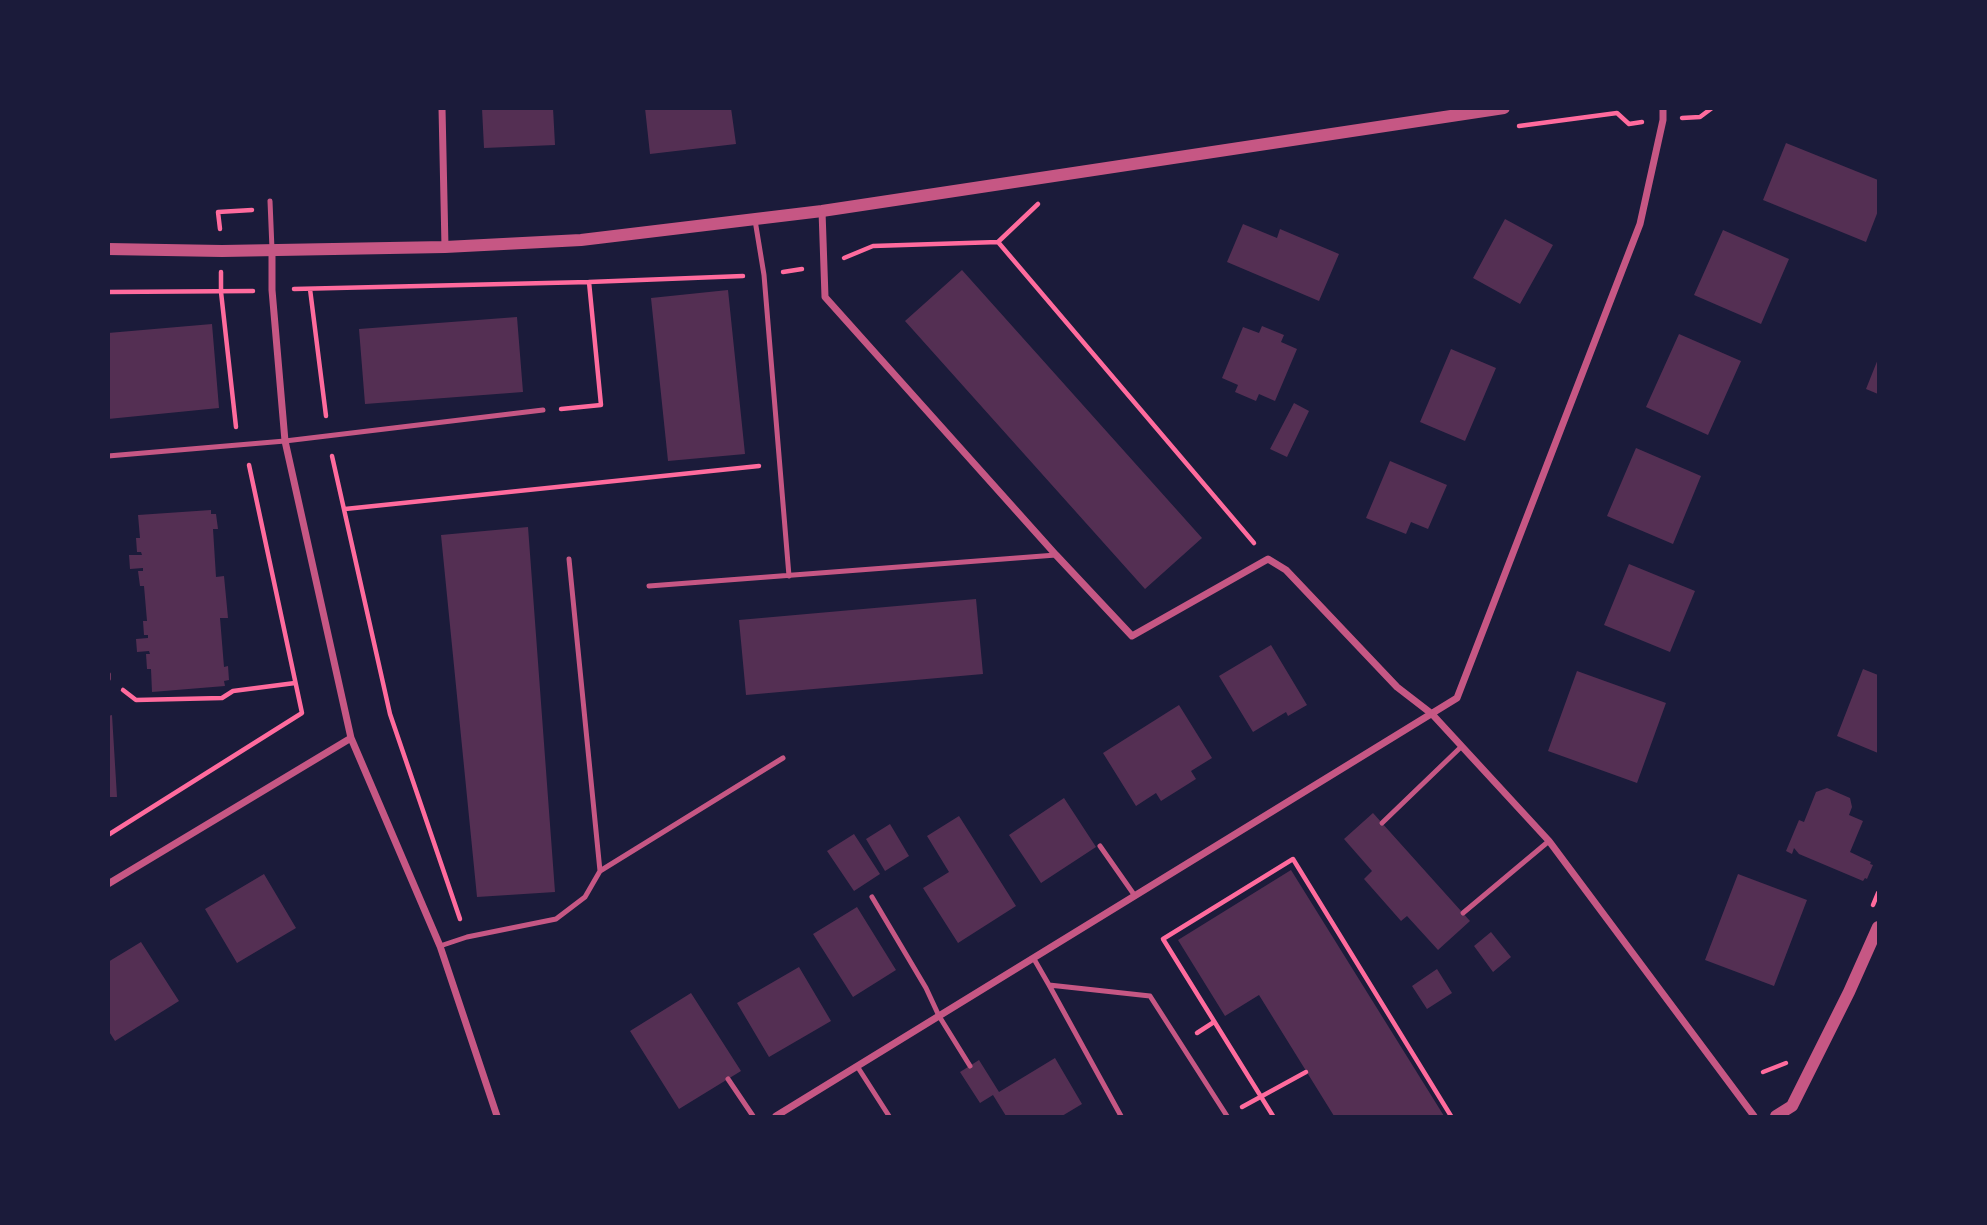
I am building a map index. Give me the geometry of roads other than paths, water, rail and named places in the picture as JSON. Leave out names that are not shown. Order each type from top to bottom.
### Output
[{"type":"street","points":[[442,108],[446,247]]},
{"type":"street","points":[[108,249],[222,251],[272,248],[446,247],[582,240],[822,211],[1504,108]]},
{"type":"street","points":[[776,1116],[1457,698],[1640,224],[1664,120],[1663,108]]},
{"type":"street","points":[[822,211],[825,297],[1132,636],[1268,559],[1286,569],[1397,687],[1432,713],[1549,841],[1755,1116]]},
{"type":"street","points":[[272,248],[272,290],[285,441],[351,738],[440,946],[497,1116]]},
{"type":"street","points":[[108,884],[351,738]]},
{"type":"street","points":[[1776,1116],[1793,1106],[1878,927]]},
{"type":"lane","points":[[270,201],[272,248]]},
{"type":"lane","points":[[755,220],[764,275],[789,576]]},
{"type":"lane","points":[[108,456],[285,441],[543,410]]},
{"type":"lane","points":[[649,586],[1056,555]]},
{"type":"lane","points":[[569,559],[600,871]]},
{"type":"lane","points":[[1382,823],[1462,746]]},
{"type":"lane","points":[[440,946],[467,937],[556,919],[585,897],[600,871],[783,758]]},
{"type":"lane","points":[[1463,913],[1549,841]]},
{"type":"lane","points":[[1100,845],[1135,896]]},
{"type":"lane","points":[[872,897],[970,1066]]},
{"type":"lane","points":[[1034,959],[1121,1116]]},
{"type":"lane","points":[[1049,985],[1150,996],[1226,1116]]},
{"type":"lane","points":[[857,1066],[889,1116]]},
{"type":"lane","points":[[728,1079],[753,1116]]}]
